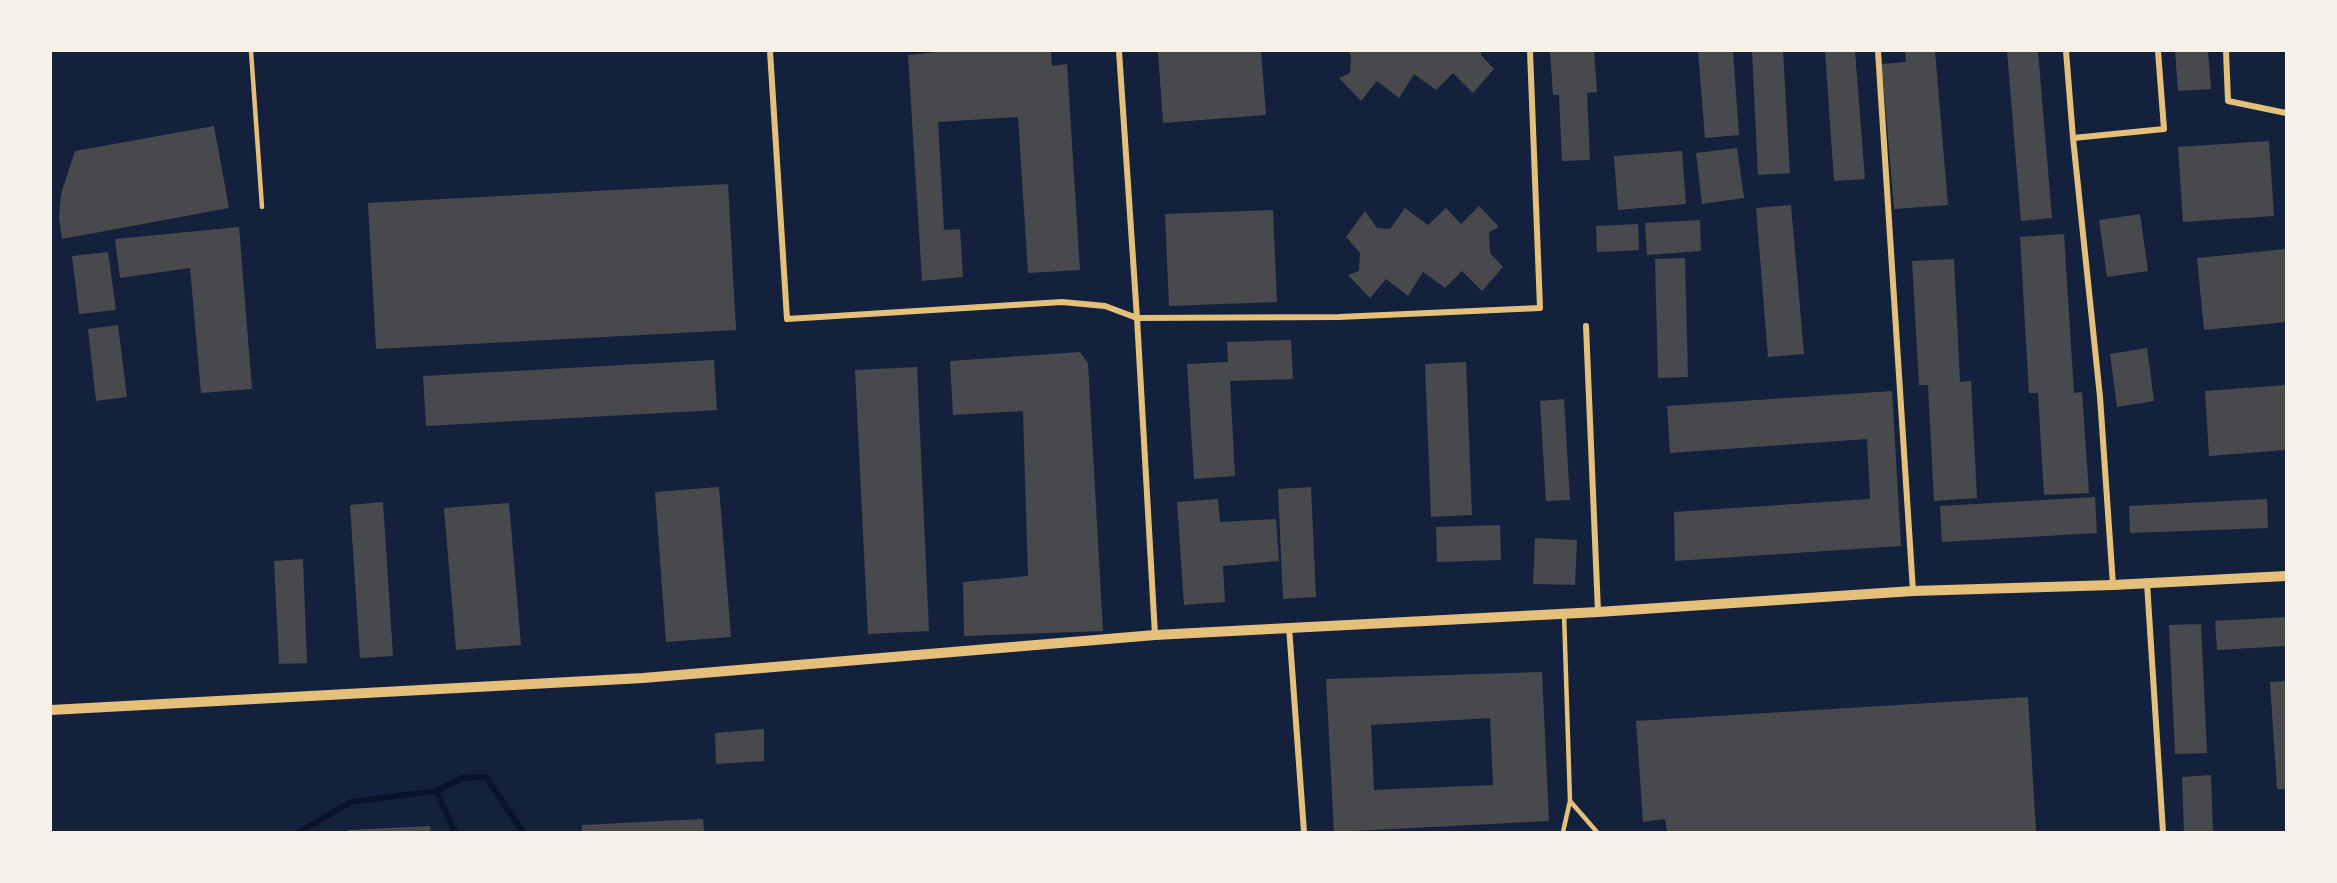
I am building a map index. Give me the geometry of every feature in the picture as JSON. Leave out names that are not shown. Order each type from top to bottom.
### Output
[{"type":"street","points":[[770,51],[787,319],[1062,302],[1106,306],[1137,318],[1339,317],[1540,308],[1530,51]]},
{"type":"street","points":[[1119,51],[1155,635]]},
{"type":"street","points":[[1878,51],[1913,591]]},
{"type":"street","points":[[2066,51],[2099,387],[2113,585]]},
{"type":"street","points":[[2073,138],[2164,129],[2158,51]]},
{"type":"street","points":[[2226,51],[2228,101],[2286,113]]},
{"type":"street","points":[[1586,326],[1598,612]]},
{"type":"street","points":[[51,710],[643,678],[1155,635],[1598,612],[1913,591],[2113,585],[2286,576]]},
{"type":"street","points":[[2147,583],[2163,832]]},
{"type":"street","points":[[1289,627],[1304,832]]},
{"type":"lane","points":[[251,51],[262,207]]},
{"type":"lane","points":[[1563,832],[1570,801],[1564,613]]},
{"type":"lane","points":[[1570,801],[1597,832]]},
{"type":"building","points":[[947,51],[1051,51],[1052,66],[1067,64],[1080,270],[1028,273],[1018,117],[938,122],[944,230],[960,229],[963,277],[922,281],[908,55]]},
{"type":"building","points":[[1158,51],[1261,51],[1266,115],[1163,123]]},
{"type":"building","points":[[1348,51],[1481,51],[1481,55],[1494,69],[1473,93],[1453,73],[1436,90],[1414,74],[1399,98],[1377,81],[1361,101],[1339,78],[1350,73],[1351,55]]},
{"type":"building","points":[[1550,51],[1594,51],[1597,92],[1587,93],[1590,160],[1562,161],[1559,95],[1553,95]]},
{"type":"building","points":[[1698,51],[1733,51],[1739,135],[1705,138]]},
{"type":"building","points":[[1752,51],[1783,51],[1790,173],[1758,175]]},
{"type":"building","points":[[1825,51],[1855,51],[1865,179],[1834,181]]},
{"type":"building","points":[[1905,51],[1935,51],[1948,205],[1894,209],[1882,64],[1906,62]]},
{"type":"building","points":[[2007,51],[2038,51],[2052,218],[2021,221]]},
{"type":"building","points":[[2175,51],[2208,51],[2211,89],[2178,91]]},
{"type":"building","points":[[214,126],[229,208],[62,239],[59,218],[61,194],[75,151]]},
{"type":"building","points":[[2269,141],[2274,216],[2183,222],[2178,147]]},
{"type":"building","points":[[1737,148],[1744,198],[1702,204],[1696,153]]},
{"type":"building","points":[[1682,151],[1686,204],[1618,210],[1614,156]]},
{"type":"building","points":[[728,184],[736,330],[376,349],[368,203]]},
{"type":"building","points":[[1791,205],[1804,354],[1768,357],[1756,208]]},
{"type":"building","points":[[1479,206],[1499,227],[1489,232],[1490,253],[1503,267],[1482,291],[1462,271],[1445,288],[1423,272],[1408,296],[1386,279],[1370,298],[1348,275],[1359,271],[1360,253],[1346,237],[1365,211],[1377,228],[1390,229],[1405,208],[1428,225],[1446,208],[1461,224]]},
{"type":"building","points":[[1273,210],[1277,302],[1169,306],[1165,214]]},
{"type":"building","points":[[2140,214],[2148,271],[2107,277],[2099,220]]},
{"type":"building","points":[[1700,220],[1701,251],[1647,255],[1645,223]]},
{"type":"building","points":[[1638,224],[1639,250],[1597,252],[1596,226]]},
{"type":"building","points":[[239,227],[252,389],[201,393],[190,268],[120,278],[115,239]]},
{"type":"building","points":[[2064,234],[2074,393],[2082,392],[2089,493],[2044,495],[2038,393],[2029,393],[2020,237]]},
{"type":"building","points":[[2286,249],[2286,322],[2204,330],[2197,258]]},
{"type":"building","points":[[108,252],[116,310],[79,314],[72,256]]},
{"type":"building","points":[[1685,258],[1688,377],[1658,378],[1655,259]]},
{"type":"building","points":[[1954,259],[1960,382],[1971,381],[1977,498],[1934,501],[1928,385],[1919,385],[1912,261]]},
{"type":"building","points":[[118,325],[127,397],[96,401],[88,329]]},
{"type":"building","points":[[1291,340],[1293,379],[1230,381],[1235,476],[1194,479],[1187,364],[1228,362],[1227,342]]},
{"type":"building","points":[[2147,348],[2154,401],[2117,407],[2110,354]]},
{"type":"building","points":[[1080,352],[1088,363],[1103,631],[964,636],[963,582],[1028,576],[1023,411],[953,415],[950,361]]},
{"type":"building","points":[[714,360],[717,410],[426,426],[423,376]]},
{"type":"building","points":[[1466,362],[1472,515],[1431,517],[1425,364]]},
{"type":"building","points":[[917,367],[929,631],[868,634],[855,370]]},
{"type":"building","points":[[2286,385],[2286,450],[2209,456],[2205,391]]},
{"type":"building","points":[[1892,391],[1901,546],[1675,561],[1674,512],[1870,499],[1867,439],[1670,453],[1667,406]]},
{"type":"building","points":[[1564,399],[1570,500],[1546,501],[1540,401]]},
{"type":"building","points":[[719,487],[731,637],[666,642],[655,492]]},
{"type":"building","points":[[1311,487],[1316,597],[1283,599],[1278,489]]},
{"type":"building","points":[[2095,497],[2097,533],[1942,542],[1940,506]]},
{"type":"building","points":[[1218,499],[1220,522],[1276,519],[1279,561],[1223,566],[1225,602],[1184,605],[1177,502]]},
{"type":"building","points":[[2267,499],[2268,528],[2130,533],[2129,506]]},
{"type":"building","points":[[383,502],[393,656],[360,658],[350,505]]},
{"type":"building","points":[[509,503],[521,645],[456,650],[444,508]]},
{"type":"building","points":[[1500,525],[1501,560],[1437,562],[1436,527]]},
{"type":"building","points":[[1535,538],[1577,540],[1575,585],[1533,584]]},
{"type":"building","points":[[303,559],[307,663],[279,664],[274,561]]},
{"type":"building","points":[[2286,617],[2286,646],[2217,650],[2215,621]]},
{"type":"building","points":[[2201,624],[2207,753],[2175,754],[2169,625]]},
{"type":"building","points":[[1542,672],[1549,821],[1334,832],[1326,679]],"holes":[[[1490,718],[1493,785],[1374,790],[1371,725]]]},
{"type":"building","points":[[2286,681],[2286,789],[2277,789],[2270,682]]},
{"type":"building","points":[[2028,697],[2036,832],[1667,832],[1665,819],[1643,822],[1636,721]]},
{"type":"building","points":[[764,729],[764,761],[716,764],[715,733]]},
{"type":"building","points":[[2211,775],[2213,832],[2184,832],[2182,777]]},
{"type":"building","points":[[703,819],[704,832],[582,832],[582,825]]},
{"type":"building","points":[[430,826],[431,832],[348,832],[348,830]]},
{"type":"waterway","points":[[299,832],[351,802],[436,791],[462,778],[486,777],[523,832]]},
{"type":"waterway","points":[[436,791],[455,832]]}]
